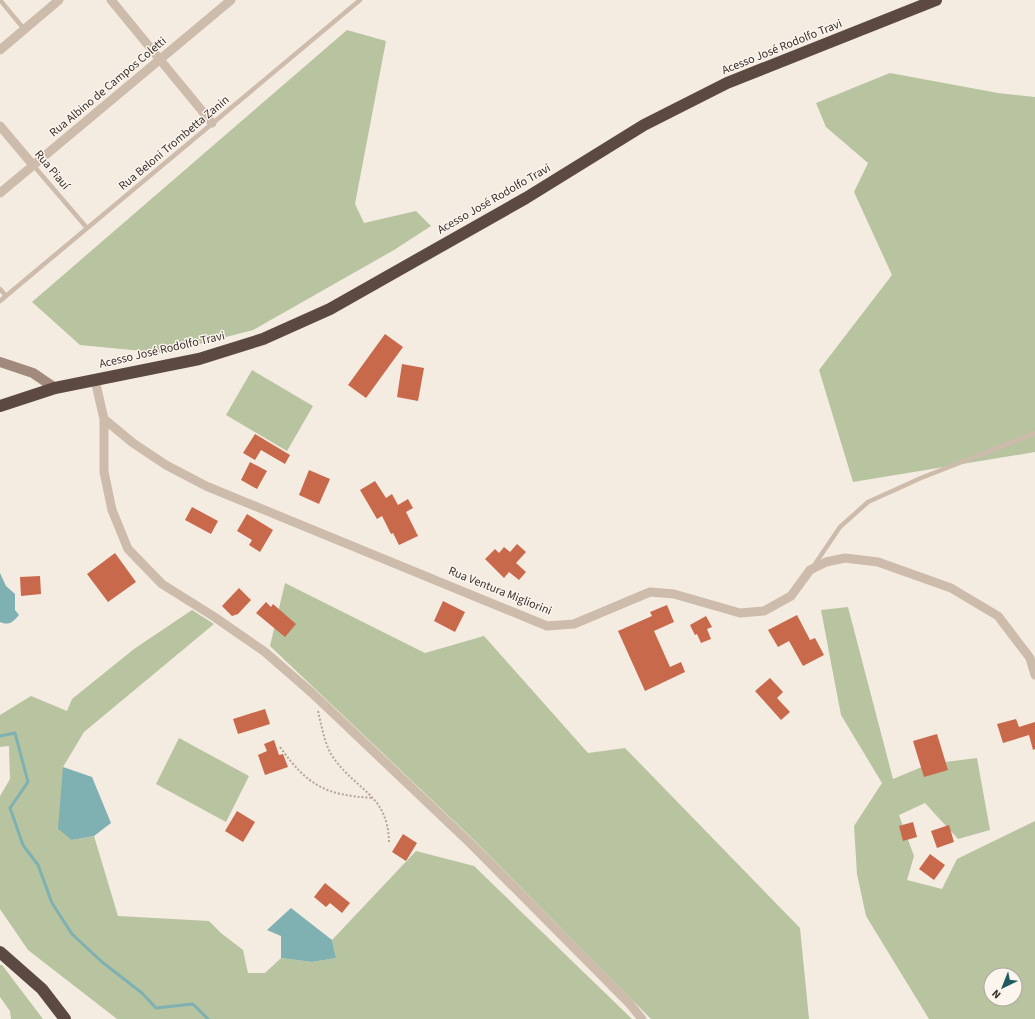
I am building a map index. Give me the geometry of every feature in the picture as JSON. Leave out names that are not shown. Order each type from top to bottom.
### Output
[{"type":"highway","name":"Acesso José Rodolfo Travi","points":[[0,406],[55,388],[199,358],[263,339],[330,308],[526,198],[644,125],[727,83],[936,0]]},
{"type":"highway","points":[[0,952],[42,989],[65,1019]]},
{"type":"street","points":[[0,50],[59,0]]},
{"type":"street","points":[[111,0],[212,123]]},
{"type":"street","name":"Rua Albino de Campos Coletti","points":[[0,193],[231,0]]},
{"type":"street","name":"Rua Piauí","points":[[0,126],[33,165]]},
{"type":"street","points":[[0,362],[33,373],[55,388]]},
{"type":"street","points":[[95,380],[104,419],[104,472],[112,510],[128,549],[162,584],[213,616],[265,652],[312,693],[470,843],[629,1003],[642,1019]]},
{"type":"street","name":"Rua Ventura Migliorini","points":[[104,419],[133,443],[166,465],[206,486],[547,626],[574,624],[650,592],[674,594],[740,613],[764,611],[791,596],[810,570],[826,562],[845,558],[878,562],[951,588],[998,616],[1030,658],[1035,675]]},
{"type":"lane","points":[[0,0],[24,29]]},
{"type":"lane","name":"Rua Beloni Trombetta Zanin","points":[[0,301],[360,0]]},
{"type":"lane","name":"Rua Piauí","points":[[33,165],[87,228]]},
{"type":"lane","points":[[0,289],[6,296]]},
{"type":"lane","points":[[810,570],[840,526],[868,502],[921,478],[1035,432]]},
{"type":"path","points":[[312,693],[328,747],[335,760],[374,798],[381,808],[388,825],[389,842]]},
{"type":"path","points":[[280,747],[302,774],[323,788],[345,796],[374,798]]},
{"type":"green space","points":[[347,30],[386,41],[355,204],[364,223],[416,211],[431,226],[394,250],[253,330],[164,353],[80,345],[32,302]]},
{"type":"green space","points":[[890,73],[998,93],[1035,97],[1035,452],[853,482],[819,370],[892,275],[854,192],[868,163],[826,127],[816,103]]},
{"type":"green space","points":[[252,370],[313,406],[287,451],[226,415]]},
{"type":"green space","points":[[285,583],[425,653],[484,636],[588,753],[625,748],[800,928],[809,1019],[651,1019],[475,841],[270,646]]},
{"type":"green space","points":[[848,607],[893,779],[929,764],[977,758],[990,830],[958,839],[925,803],[899,815],[914,856],[907,880],[942,889],[957,859],[1035,821],[1035,1019],[929,1019],[866,916],[857,874],[854,826],[882,783],[841,715],[821,610]]},
{"type":"green space","points":[[192,610],[214,624],[84,732],[63,767],[72,840],[94,836],[118,916],[209,921],[221,933],[243,950],[248,973],[265,973],[281,958],[312,962],[336,958],[332,940],[416,851],[474,866],[632,1019],[117,1019],[28,950],[0,909],[0,796],[10,779],[9,746],[0,747],[0,715],[31,696],[67,711],[72,699],[134,649]]},
{"type":"green space","points":[[179,738],[249,776],[226,822],[156,784]]},
{"type":"green space","points":[[0,965],[2,965],[43,1019],[11,1019],[10,1011],[0,997]]},
{"type":"water","points":[[0,573],[6,586],[15,594],[15,610],[19,615],[13,621],[6,624],[0,622]]},
{"type":"water","points":[[63,767],[92,777],[111,823],[94,836],[72,840],[58,829]]},
{"type":"water","points":[[291,908],[332,940],[336,958],[312,962],[281,958],[281,936],[267,930]]},
{"type":"building","points":[[385,334],[403,347],[366,398],[348,385]]},
{"type":"building","points":[[402,364],[424,368],[418,401],[397,397]]},
{"type":"building","points":[[255,434],[290,455],[285,464],[261,450],[255,460],[243,453]]},
{"type":"building","points":[[250,462],[267,471],[257,489],[241,480]]},
{"type":"building","points":[[309,470],[330,479],[319,504],[299,495]]},
{"type":"building","points":[[375,481],[386,498],[392,494],[398,505],[408,499],[413,508],[406,512],[418,536],[399,545],[393,533],[391,534],[382,516],[377,519],[360,490]]},
{"type":"building","points":[[192,507],[218,521],[211,534],[185,520]]},
{"type":"building","points":[[247,514],[273,530],[260,552],[249,545],[252,540],[237,531]]},
{"type":"building","points":[[517,544],[526,552],[516,563],[526,572],[519,580],[509,572],[504,578],[485,559],[495,549],[499,553],[504,547],[510,552]]},
{"type":"building","points":[[115,553],[136,582],[108,602],[87,574]]},
{"type":"building","points":[[40,576],[41,594],[21,596],[20,577]]},
{"type":"building","points":[[239,588],[251,600],[238,614],[232,616],[222,606]]},
{"type":"building","points":[[443,601],[465,612],[455,632],[434,621]]},
{"type":"building","points":[[266,602],[271,607],[273,604],[296,624],[285,637],[256,613]]},
{"type":"building","points":[[667,605],[674,622],[654,631],[670,667],[681,662],[685,672],[645,691],[618,631],[652,616],[650,612]]},
{"type":"building","points":[[797,615],[810,640],[815,638],[824,655],[803,666],[789,641],[778,647],[768,630]]},
{"type":"building","points":[[706,616],[712,627],[707,629],[711,639],[701,643],[697,634],[695,635],[690,625]]},
{"type":"building","points":[[770,678],[783,692],[777,698],[790,712],[781,720],[755,691]]},
{"type":"building","points":[[265,709],[270,724],[238,734],[233,719]]},
{"type":"building","points":[[1016,719],[1019,727],[1035,722],[1035,749],[1033,750],[1029,735],[1003,743],[997,724]]},
{"type":"building","points":[[937,734],[948,770],[924,777],[913,741]]},
{"type":"building","points":[[274,740],[279,755],[283,754],[288,767],[265,775],[258,755],[267,751],[264,744]]},
{"type":"building","points":[[237,811],[255,822],[243,842],[225,831]]},
{"type":"building","points":[[913,822],[917,837],[903,841],[899,826]]},
{"type":"building","points":[[949,825],[954,842],[937,848],[931,831]]},
{"type":"building","points":[[403,834],[417,843],[406,861],[392,852]]},
{"type":"building","points":[[930,854],[945,865],[934,880],[919,869]]},
{"type":"building","points":[[325,883],[350,903],[342,913],[330,903],[326,907],[314,897]]},
{"type":"waterway","points":[[0,736],[15,733],[28,782],[10,808],[23,845],[38,865],[52,903],[72,934],[102,962],[142,993],[156,1008],[193,1004],[208,1019]]}]
